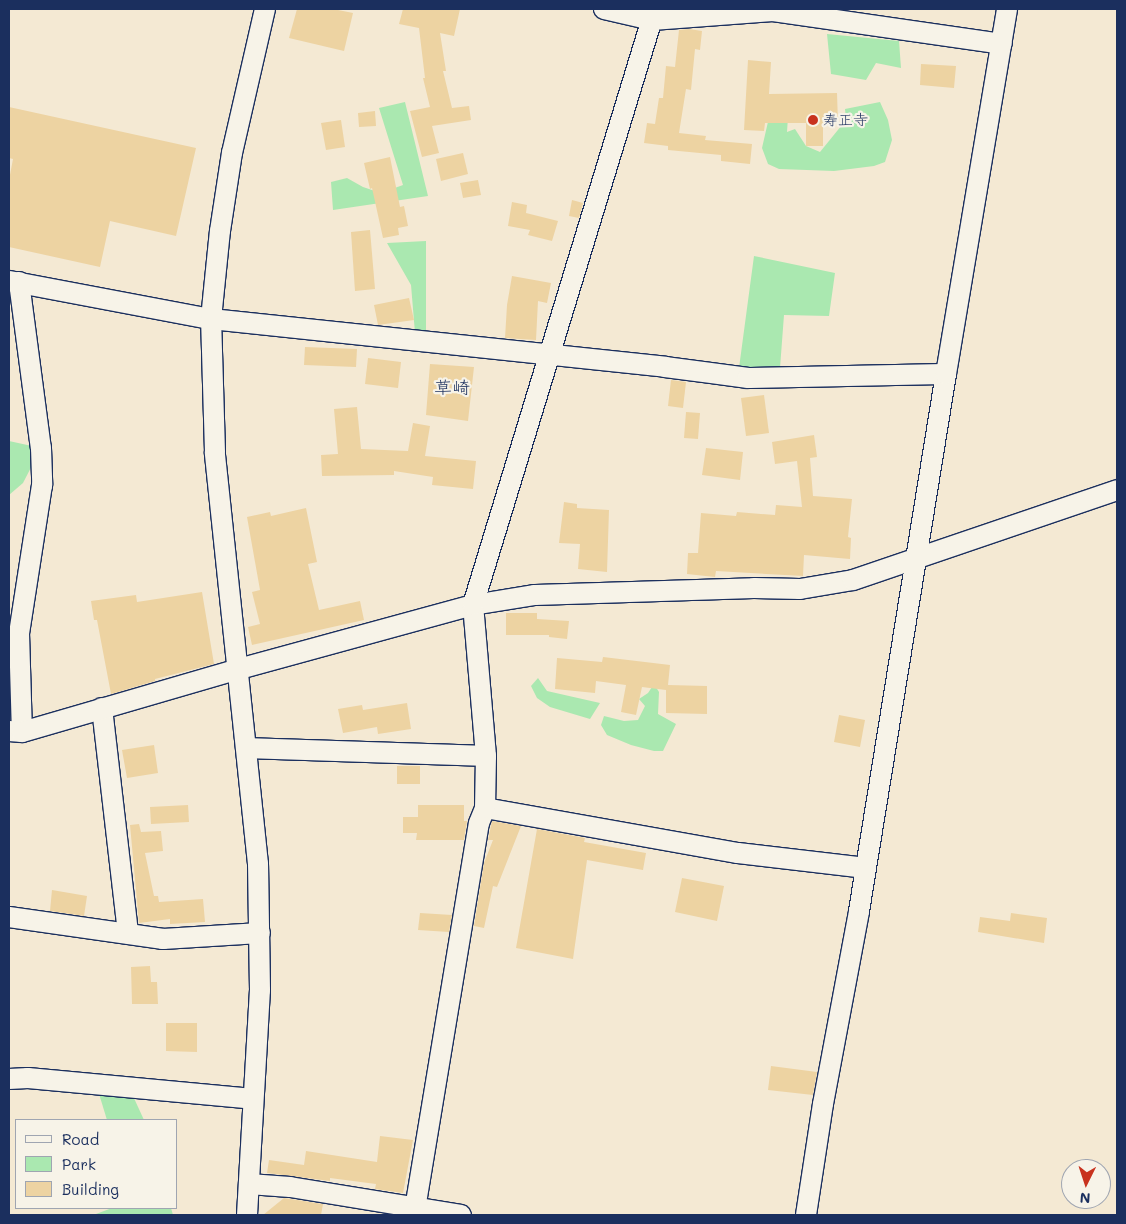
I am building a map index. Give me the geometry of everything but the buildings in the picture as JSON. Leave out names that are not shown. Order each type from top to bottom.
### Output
[{"type":"street","points":[[247,1215],[260,990],[258,864],[215,452],[211,319],[220,231],[232,153],[265,9]]},
{"type":"street","points":[[604,9],[654,14],[773,11],[1002,44]]},
{"type":"street","points":[[806,1215],[823,1104],[834,1054],[866,868],[1007,9]]},
{"type":"street","points":[[415,1211],[477,832],[485,808],[486,756],[474,605],[654,14]]},
{"type":"street","points":[[946,374],[748,378],[549,354],[211,319],[14,281],[41,448],[42,485],[18,633],[16,732],[239,668],[474,605],[535,595],[754,588],[800,589],[853,580],[1117,490]]},
{"type":"street","points":[[102,708],[128,934]]},
{"type":"street","points":[[247,748],[486,756]]},
{"type":"street","points":[[485,808],[721,851],[866,868]]},
{"type":"street","points":[[9,917],[163,938],[260,933]]},
{"type":"street","points":[[9,1079],[28,1078],[253,1099]]},
{"type":"street","points":[[249,1184],[290,1187],[415,1211],[462,1215]]},
{"type":"green space","points":[[827,34],[899,41],[901,68],[876,63],[866,80],[831,74]]},
{"type":"green space","points":[[405,102],[428,196],[333,210],[331,182],[347,178],[363,187],[381,193],[403,185],[379,108]]},
{"type":"green space","points":[[880,102],[888,120],[892,140],[885,162],[874,166],[834,171],[779,169],[768,164],[762,148],[770,113],[788,117],[787,132],[795,129],[806,146],[820,152],[846,120],[845,109]]},
{"type":"green space","points":[[426,241],[426,333],[415,333],[411,285],[387,243]]},
{"type":"green space","points":[[754,256],[835,273],[829,316],[784,315],[780,368],[739,368]]},
{"type":"green space","points":[[9,441],[41,448],[23,483],[9,495]]},
{"type":"green space","points":[[538,678],[547,691],[600,703],[590,719],[550,707],[537,698],[531,686]]},
{"type":"green space","points":[[654,684],[659,692],[658,714],[676,724],[663,751],[654,751],[631,745],[607,735],[601,725],[604,716],[624,721],[638,720],[645,706],[639,699],[648,693]]},
{"type":"green space","points":[[96,1084],[133,1096],[144,1119],[107,1119]]},
{"type":"green space","points":[[109,1209],[171,1209],[173,1215],[96,1214]]},
{"type":"place","name":"寿正寺","points":[[813,120]]},
{"type":"district","name":"草崎","points":[[452,387]]}]
